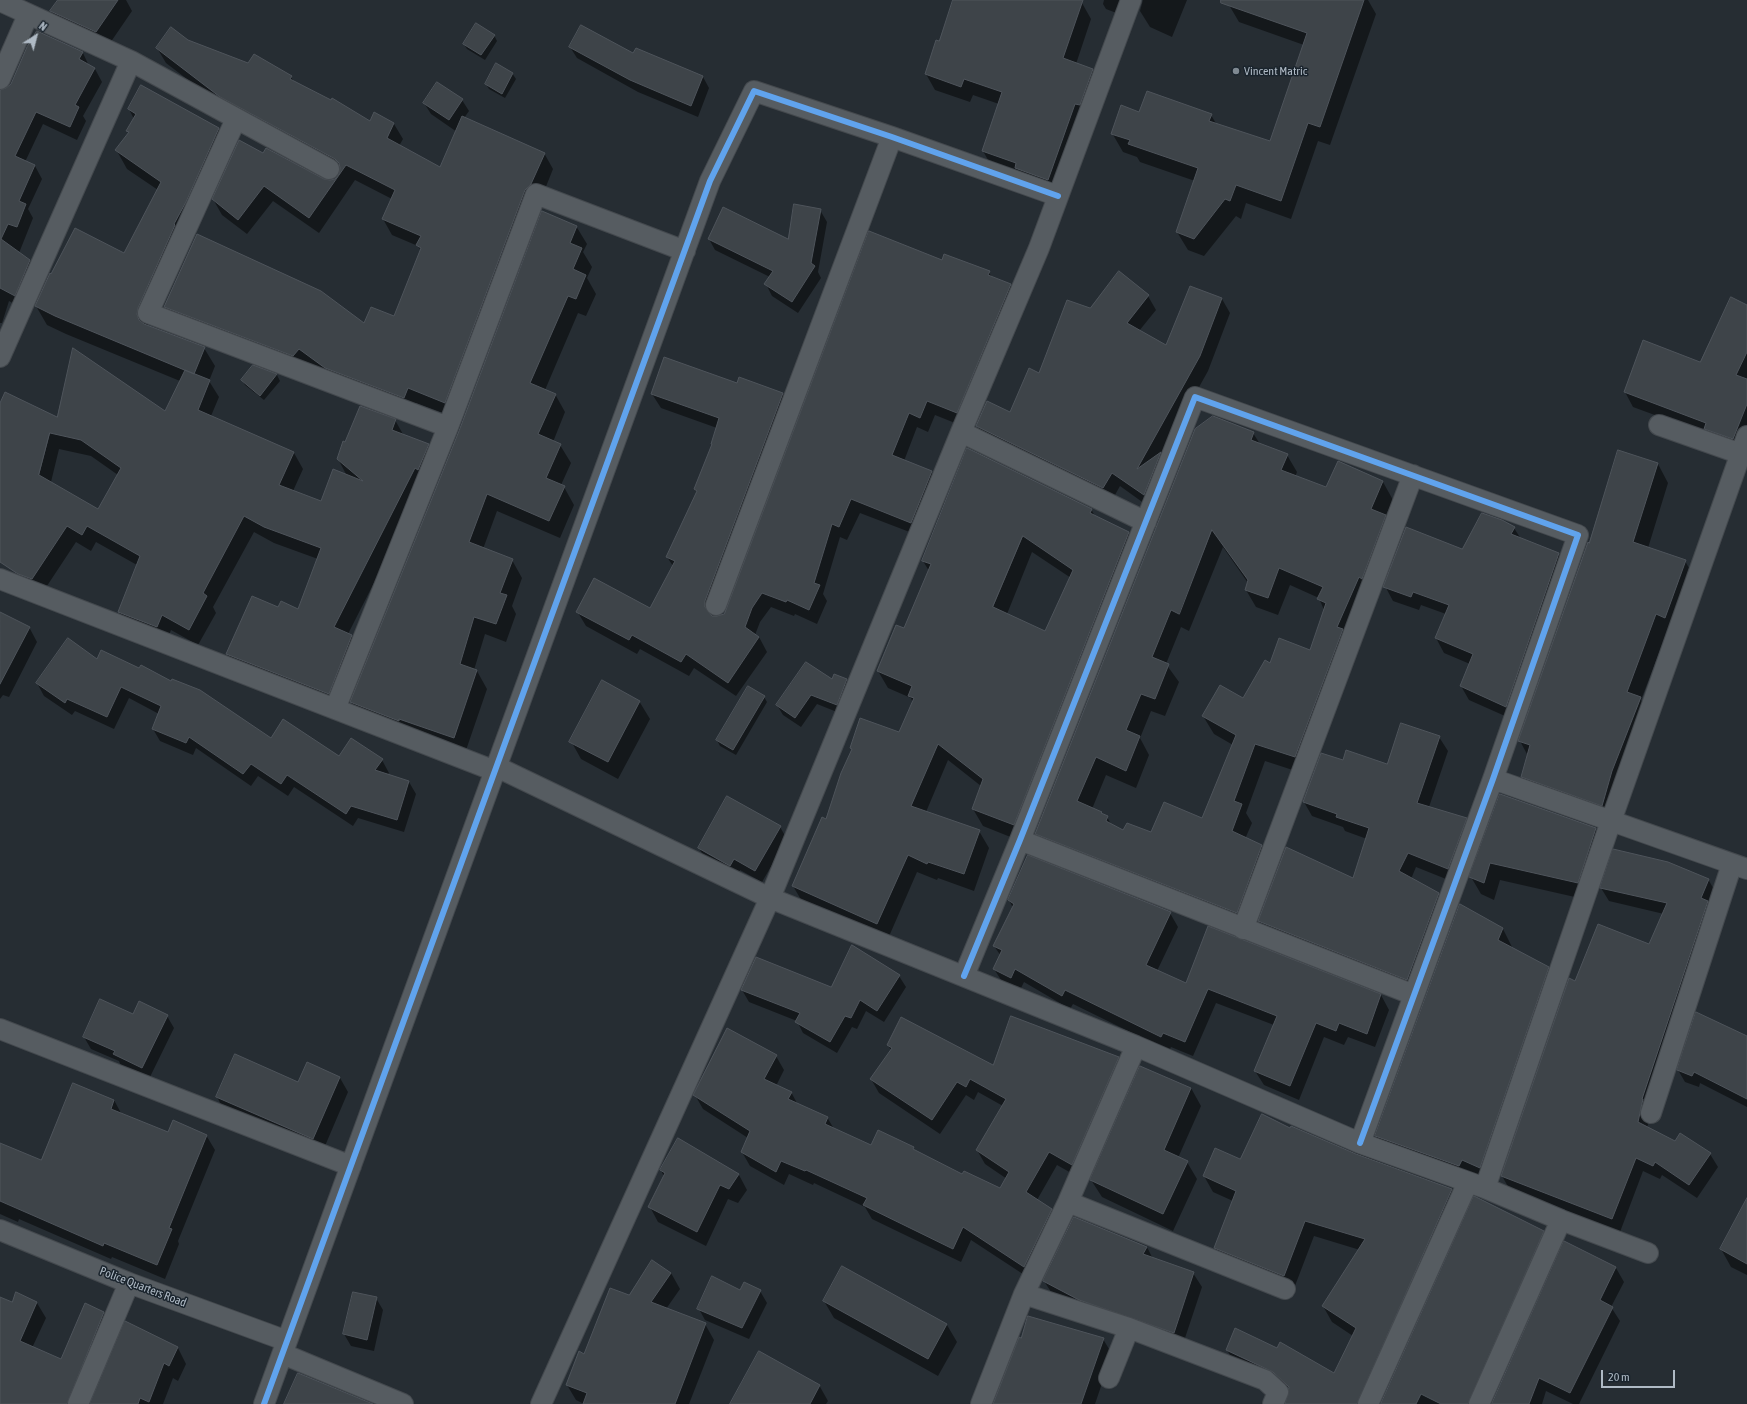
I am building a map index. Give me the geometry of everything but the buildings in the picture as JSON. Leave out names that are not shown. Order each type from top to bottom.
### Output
[{"type":"street","points":[[541,1404],[770,898],[961,432],[1039,248],[1131,0]]},
{"type":"street","points":[[0,1],[131,61],[329,169]]},
{"type":"street","points":[[0,79],[28,15]]},
{"type":"street","points":[[0,357],[131,61]]},
{"type":"street","points":[[264,1404],[710,181],[754,91],[892,137],[1058,196]]},
{"type":"street","points":[[236,119],[148,313],[448,427]]},
{"type":"street","points":[[716,605],[892,137]]},
{"type":"street","points":[[335,709],[448,427],[536,194],[685,251]]},
{"type":"street","points":[[964,976],[1020,840],[1195,397],[1578,535],[1493,779],[1360,1143]]},
{"type":"street","points":[[1368,1404],[1477,1185],[1611,821],[1745,448],[1659,425]]},
{"type":"street","points":[[961,432],[1146,522]]},
{"type":"street","points":[[1243,929],[1413,476]]},
{"type":"street","points":[[0,579],[335,709],[496,769],[770,898],[1136,1046],[1360,1143],[1477,1185],[1561,1220],[1648,1252]]},
{"type":"street","points":[[1493,779],[1739,866],[1651,1113]]},
{"type":"street","points":[[1020,840],[1414,995]]},
{"type":"street","points":[[0,1029],[351,1166]]},
{"type":"street","points":[[981,1404],[1024,1294],[1068,1202],[1136,1046]]},
{"type":"street","points":[[1068,1202],[1285,1290]]},
{"type":"street","points":[[1479,1404],[1561,1220]]},
{"type":"street","name":"Police Quarters Road","points":[[0,1230],[285,1347],[403,1404]]},
{"type":"street","points":[[78,1404],[129,1283]]},
{"type":"street","points":[[1024,1294],[1129,1328],[1265,1380],[1278,1392],[1273,1404]]},
{"type":"street","points":[[1109,1378],[1129,1328]]},
{"type":"cycle path","points":[[264,1404],[710,181],[754,91],[892,137],[1058,196]]},
{"type":"cycle path","points":[[964,976],[1020,840],[1195,397],[1578,535],[1493,779],[1360,1143]]},
{"type":"place","name":"Vincent Matric","points":[[1236,71]]}]
